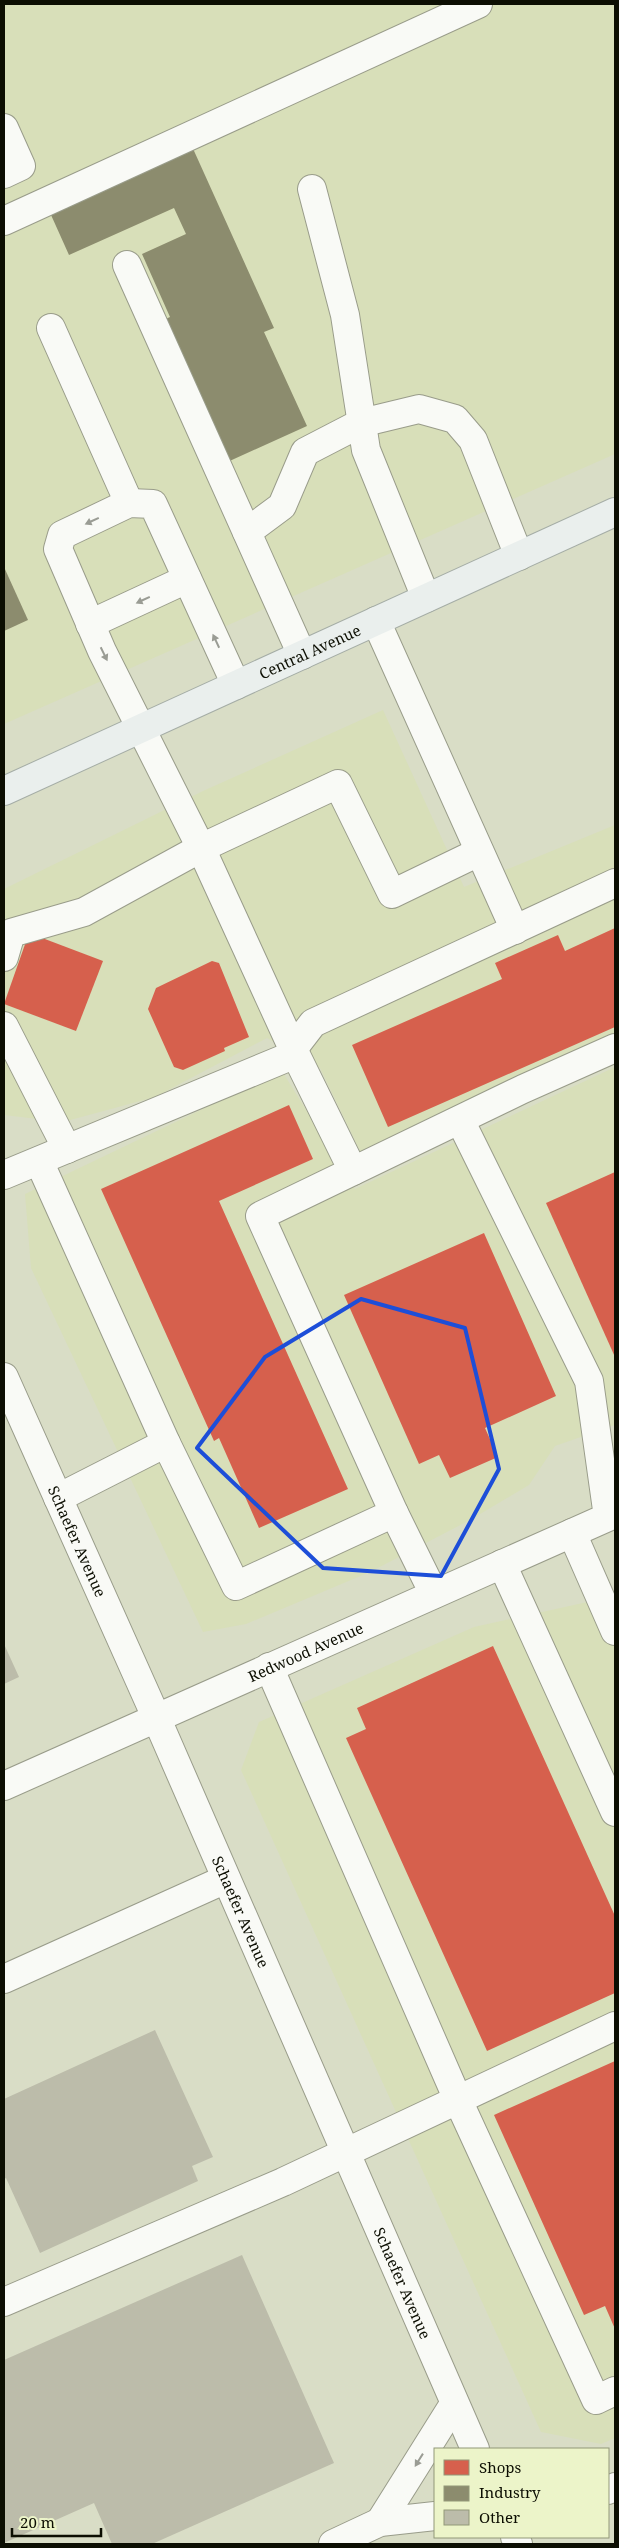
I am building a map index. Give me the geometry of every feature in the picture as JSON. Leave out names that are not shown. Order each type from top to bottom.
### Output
[{"type":"main road","name":"Central Avenue","points":[[4,791],[615,512]]},
{"type":"street","points":[[4,221],[478,4]]},
{"type":"street","points":[[4,128],[21,166],[4,174]]},
{"type":"street","points":[[312,189],[345,315],[366,450],[426,598]]},
{"type":"street","points":[[127,265],[302,655]]},
{"type":"street","points":[[50,328],[129,504]]},
{"type":"street","points":[[247,532],[282,506],[305,452],[362,423],[419,409],[455,419],[473,440],[519,556]]},
{"type":"street","points":[[236,685],[153,504],[129,504],[62,535],[58,549],[90,624],[201,848],[293,1049],[353,1171]]},
{"type":"street","points":[[90,624],[187,579]]},
{"type":"street","points":[[376,620],[515,930]]},
{"type":"street","points":[[4,958],[10,933],[84,912],[201,848],[338,784],[392,894],[479,852]]},
{"type":"street","points":[[4,1175],[286,1058],[313,1023],[615,883]]},
{"type":"street","points":[[4,1026],[67,1149]]},
{"type":"street","points":[[434,1594],[394,1513],[260,1216],[615,1048]]},
{"type":"street","name":"Redwood Avenue","points":[[4,1786],[608,1517],[589,1381],[460,1120]]},
{"type":"street","points":[[39,1160],[166,1443],[236,1586],[394,1513]]},
{"type":"street","name":"Schaefer Avenue","points":[[5,1385],[156,1717],[475,2448]]},
{"type":"street","points":[[58,1498],[166,1443]]},
{"type":"street","points":[[572,1533],[615,1631]]},
{"type":"street","points":[[502,1564],[615,1812]]},
{"type":"street","points":[[269,1667],[458,2100],[596,2400],[615,2391]]},
{"type":"street","points":[[4,1979],[226,1879]]},
{"type":"street","points":[[4,2302],[283,2182],[615,2026]]},
{"type":"street","points":[[380,2522],[454,2404]]},
{"type":"street","points":[[334,2544],[380,2522],[434,2516]]},
{"type":"highlighted area","points":[[361,1299],[465,1328],[499,1469],[441,1576],[323,1568],[197,1448],[265,1357]]},
{"type":"shaded area","points":[[4,4],[615,4],[615,454],[4,724]]},
{"type":"shaded area","points":[[383,710],[464,887],[615,825],[615,1040],[362,1155],[320,1068],[267,1038],[155,1097],[63,1122],[4,1115],[4,889],[203,791]]},
{"type":"shaded area","points":[[615,1067],[615,1425],[555,1446],[529,1485],[470,1520],[370,1572],[246,1624],[203,1632],[31,1268],[25,1194],[282,1071],[355,1189]]},
{"type":"shaded area","points":[[615,1596],[615,2438],[601,2444],[541,2432],[241,1770],[259,1722],[474,1627]]},
{"type":"building: Shops","points":[[615,928],[615,1027],[388,1127],[352,1045],[502,979],[495,963],[558,935],[565,951]]},
{"type":"building: Shops","points":[[29,933],[103,961],[76,1031],[4,1004]]},
{"type":"building: Shops","points":[[212,961],[219,963],[249,1037],[224,1048],[225,1051],[183,1070],[174,1067],[148,1009],[156,988]]},
{"type":"building: Shops","points":[[289,1105],[313,1159],[219,1201],[348,1489],[259,1528],[219,1438],[214,1441],[101,1189]]},
{"type":"building: Shops","points":[[615,1172],[615,1357],[546,1203]]},
{"type":"building: Shops","points":[[484,1233],[556,1396],[485,1428],[498,1457],[450,1478],[439,1455],[419,1464],[344,1295]]},
{"type":"building: Shops","points":[[493,1646],[615,1916],[615,1993],[487,2051],[346,1738],[366,1729],[357,1708]]},
{"type":"building: Shops","points":[[615,2061],[615,2329],[605,2306],[584,2315],[494,2115]]},
{"type":"building: Industry","points":[[190,142],[274,328],[264,332],[307,426],[223,464],[159,322],[170,317],[142,254],[186,234],[174,208],[69,255],[47,206]]},
{"type":"building: Industry","points":[[4,567],[28,620],[4,631]]},
{"type":"building: Other","points":[[4,1644],[19,1677],[4,1684]]},
{"type":"building: Other","points":[[155,2030],[213,2157],[192,2166],[198,2181],[40,2253],[6,2178],[4,2179],[4,2099]]},
{"type":"building: Other","points":[[242,2255],[334,2463],[152,2544],[112,2544],[94,2503],[4,2543],[4,2360]]}]
